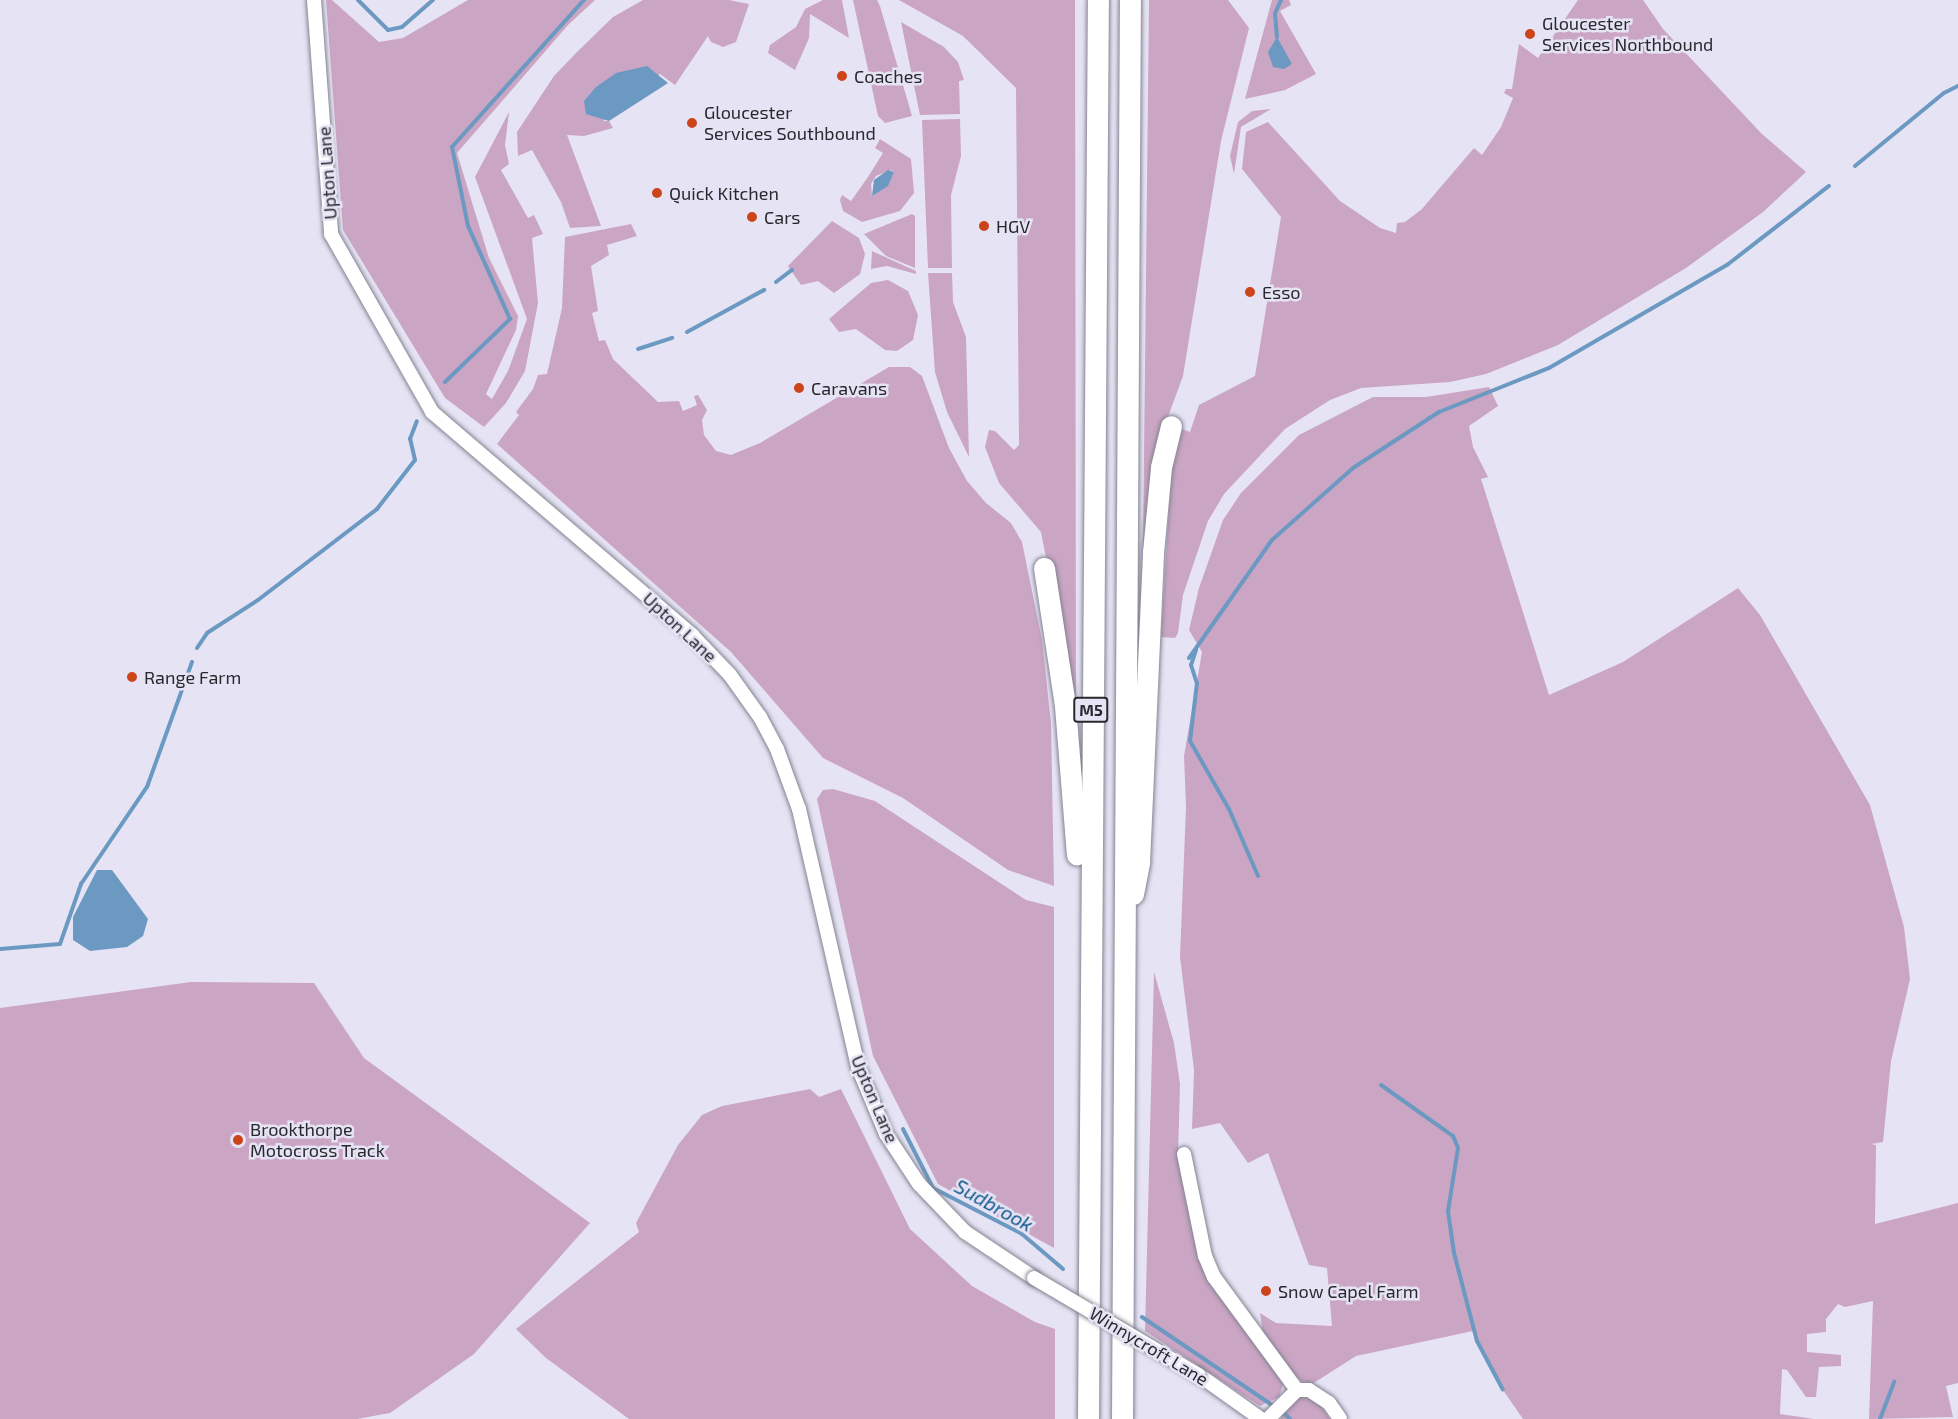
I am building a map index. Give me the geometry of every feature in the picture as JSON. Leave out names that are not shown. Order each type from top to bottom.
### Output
[{"type":"highway","name":"M5","points":[[1088,1419],[1098,0]]},
{"type":"highway","name":"M5","points":[[1122,1419],[1130,0]]},
{"type":"highway","name":"M5","points":[[1123,953],[1139,862],[1153,552],[1161,467],[1171,426]]},
{"type":"highway","name":"M5","points":[[1044,568],[1065,706],[1078,862],[1090,954]]},
{"type":"street","name":"Upton Lane","points":[[314,0],[331,234],[432,412],[686,629],[730,675],[760,717],[777,749],[799,810],[858,1067],[886,1134],[919,1184],[965,1232],[1034,1278]]},
{"type":"street","points":[[1184,1154],[1205,1256],[1214,1276],[1297,1390]]},
{"type":"street","name":"Winnycroft Lane","points":[[1034,1278],[1198,1374],[1261,1419]]},
{"type":"street","points":[[1268,1419],[1297,1390],[1309,1390],[1329,1403],[1340,1419]]},
{"type":"shaded area","points":[[326,0],[332,0],[379,42],[403,38],[468,0],[595,0],[568,25],[457,153],[489,258],[518,316],[516,330],[486,394],[492,399],[508,371],[527,319],[475,177],[509,112],[505,145],[509,164],[501,170],[528,218],[534,215],[543,234],[532,238],[538,303],[525,371],[506,403],[484,427],[445,398],[343,230]]},
{"type":"shaded area","points":[[643,0],[729,0],[749,4],[736,42],[723,47],[711,42],[708,36],[675,85],[660,74],[603,121],[609,121],[613,128],[584,136],[567,135],[601,226],[570,228],[561,202],[532,150],[518,156],[517,132],[554,76],[575,54],[613,17]]},
{"type":"shaded area","points":[[823,0],[842,0],[849,38],[810,14],[809,38],[795,70],[768,53],[770,45],[796,27],[805,9]]},
{"type":"shaded area","points":[[853,0],[877,0],[912,116],[885,123],[878,116]]},
{"type":"shaded area","points":[[899,0],[1075,0],[1076,711],[1041,532],[999,483],[985,447],[989,430],[995,431],[1014,450],[1019,445],[1016,88],[963,36]]},
{"type":"shaded area","points":[[1149,0],[1228,0],[1249,28],[1221,141],[1183,376],[1166,422],[1143,552]]},
{"type":"shaded area","points":[[1272,0],[1289,0],[1291,5],[1280,11],[1316,74],[1285,90],[1245,99]]},
{"type":"shaded area","points":[[1578,0],[1643,0],[1663,29],[1762,134],[1806,172],[1763,212],[1686,268],[1558,345],[1486,374],[1450,382],[1361,388],[1330,400],[1285,429],[1224,494],[1208,521],[1183,595],[1178,633],[1175,638],[1161,637],[1171,474],[1182,429],[1190,432],[1199,405],[1255,376],[1281,217],[1242,169],[1246,132],[1268,122],[1340,201],[1380,228],[1396,233],[1397,223],[1405,222],[1422,209],[1474,148],[1482,155],[1501,127],[1513,98],[1504,93],[1506,89],[1512,89],[1519,44],[1538,58]]},
{"type":"shaded area","points":[[901,22],[944,47],[958,62],[964,80],[959,81],[960,114],[920,115]]},
{"type":"shaded area","points":[[1271,109],[1241,127],[1234,174],[1230,156],[1238,122],[1252,111]]},
{"type":"shaded area","points":[[960,119],[961,156],[951,195],[952,268],[928,268],[922,120]]},
{"type":"shaded area","points":[[880,139],[911,159],[914,193],[900,211],[862,222],[843,211],[840,200],[842,195],[851,201],[868,177],[883,153],[875,148]],"holes":[[[891,170],[894,172],[888,185],[872,196],[871,184],[876,176]]]},
{"type":"shaded area","points":[[912,214],[915,216],[915,268],[886,256],[864,234]]},
{"type":"shaded area","points":[[832,221],[859,238],[865,254],[860,274],[834,293],[818,281],[801,285],[788,266]]},
{"type":"shaded area","points":[[631,224],[637,236],[607,245],[609,255],[591,266],[598,311],[592,313],[599,341],[605,340],[613,359],[658,402],[679,401],[683,411],[697,405],[694,396],[698,395],[707,410],[702,420],[704,435],[716,451],[731,455],[760,443],[889,367],[910,367],[922,376],[949,448],[967,481],[986,503],[1011,523],[1022,542],[1042,640],[1051,723],[1054,886],[1008,870],[903,798],[823,758],[731,652],[497,444],[519,415],[516,412],[533,389],[538,375],[547,374],[562,308],[565,237]]},
{"type":"shaded area","points":[[872,251],[916,271],[916,274],[887,266],[871,269]]},
{"type":"shaded area","points":[[928,273],[952,273],[953,302],[966,337],[969,457],[947,412],[935,372]]},
{"type":"shaded area","points":[[888,280],[908,291],[918,315],[913,340],[897,351],[885,350],[856,329],[839,332],[829,319],[871,283]]},
{"type":"shaded area","points":[[1489,387],[1498,406],[1469,426],[1473,447],[1488,477],[1481,479],[1549,695],[1623,662],[1738,588],[1760,615],[1870,805],[1904,927],[1910,979],[1891,1061],[1883,1142],[1871,1144],[1876,1145],[1875,1224],[1958,1203],[1958,1383],[1946,1386],[1953,1417],[1869,1419],[1873,1301],[1845,1307],[1838,1304],[1826,1319],[1826,1332],[1807,1334],[1807,1352],[1841,1355],[1841,1366],[1819,1367],[1816,1397],[1806,1397],[1787,1370],[1782,1369],[1780,1414],[1814,1419],[1523,1419],[1503,1390],[1473,1331],[1356,1356],[1309,1386],[1291,1374],[1263,1334],[1260,1313],[1276,1323],[1332,1326],[1327,1268],[1309,1265],[1268,1153],[1248,1163],[1220,1123],[1192,1129],[1194,1070],[1180,957],[1186,807],[1184,756],[1202,652],[1189,630],[1199,588],[1223,520],[1241,493],[1299,435],[1373,397],[1426,397]]},
{"type":"shaded area","points":[[833,789],[875,801],[1026,900],[1054,907],[1054,1248],[938,1184],[873,1056],[817,799],[823,790]]},
{"type":"shaded area","points":[[1154,972],[1174,1043],[1180,1084],[1178,1157],[1200,1259],[1228,1308],[1284,1382],[1279,1397],[1260,1406],[1145,1331]]},
{"type":"shaded area","name":"Brookthorpe Motocross Track","points":[[191,982],[314,983],[364,1058],[590,1223],[474,1354],[390,1413],[357,1419],[0,1419],[0,1008]]},
{"type":"shaded area","points":[[810,1089],[819,1097],[841,1089],[910,1229],[972,1286],[1035,1322],[1055,1329],[1055,1419],[629,1419],[546,1358],[516,1329],[639,1232],[636,1223],[678,1145],[702,1115],[722,1106]]},
{"type":"shaded area","points":[[1298,1394],[1315,1397],[1330,1419],[1281,1419],[1284,1408]]},
{"type":"water","points":[[1277,37],[1292,64],[1284,69],[1273,67],[1268,52]]},
{"type":"water","points":[[647,66],[668,83],[609,121],[586,114],[584,101],[596,87],[616,73]]},
{"type":"water","points":[[888,170],[894,172],[888,186],[872,196],[874,180]]},
{"type":"water","points":[[97,870],[112,870],[148,919],[143,936],[127,947],[90,951],[73,940],[73,917]]},
{"type":"waterway","points":[[358,0],[388,30],[402,27],[433,0]]},
{"type":"waterway","points":[[445,382],[510,319],[468,226],[452,147],[584,0]]},
{"type":"waterway","points":[[1277,37],[1275,13],[1281,0]]},
{"type":"waterway","points":[[1855,166],[1944,93],[1958,86]]},
{"type":"waterway","points":[[1189,658],[1272,540],[1353,468],[1439,412],[1549,368],[1727,265],[1829,186]]},
{"type":"waterway","points":[[776,282],[792,270]]},
{"type":"waterway","points":[[687,332],[764,290]]},
{"type":"waterway","points":[[638,349],[672,338]]},
{"type":"waterway","points":[[197,648],[207,633],[258,600],[377,509],[415,460],[410,439],[417,421]]},
{"type":"waterway","points":[[1196,650],[1191,665],[1197,683],[1190,741],[1229,809],[1258,876]]},
{"type":"waterway","points":[[0,949],[60,944],[81,884],[147,787],[192,662]]},
{"type":"waterway","points":[[1381,1085],[1453,1136],[1458,1148],[1448,1211],[1454,1253],[1477,1341],[1503,1390]]},
{"type":"waterway","name":"Sudbrook","points":[[903,1129],[933,1188],[1022,1234],[1063,1269]]},
{"type":"waterway","name":"Sudbrook","points":[[1142,1317],[1272,1405]]},
{"type":"waterway","points":[[1880,1419],[1894,1382]]},
{"type":"waterway","name":"Sudbrook","points":[[1285,1414],[1290,1419]]},
{"type":"place","name":"Gloucester Services Northbound","points":[[1530,34]]},
{"type":"place","name":"Coaches","points":[[842,76]]},
{"type":"place","name":"Gloucester Services Southbound","points":[[692,123]]},
{"type":"place","name":"Quick Kitchen","points":[[657,193]]},
{"type":"place","name":"Cars","points":[[752,217]]},
{"type":"place","name":"HGV","points":[[984,226]]},
{"type":"place","name":"Esso","points":[[1250,292]]},
{"type":"place","name":"Caravans","points":[[799,388]]},
{"type":"place","name":"Range Farm","points":[[132,677]]},
{"type":"place","name":"Brookthorpe Motocross Track","points":[[238,1140]]},
{"type":"place","name":"Snow Capel Farm","points":[[1266,1291]]}]
